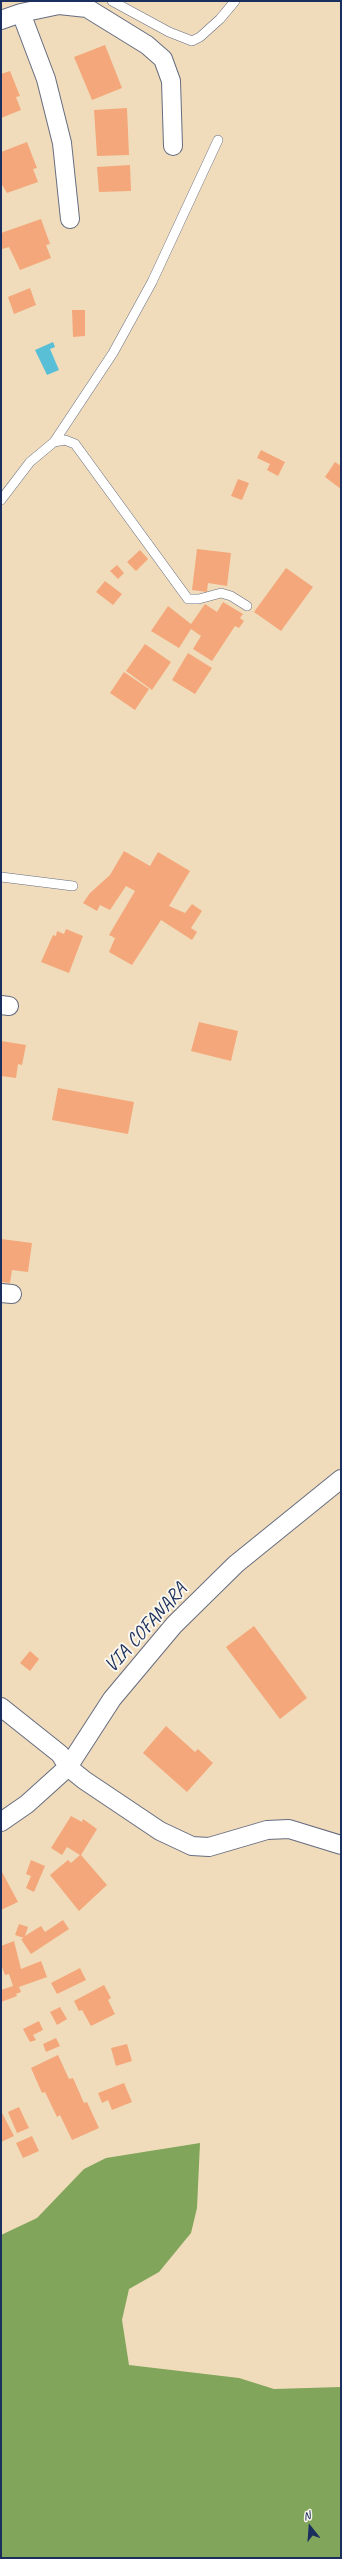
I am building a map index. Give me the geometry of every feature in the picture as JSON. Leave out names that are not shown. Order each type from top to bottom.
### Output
[{"type":"street","points":[[1,20],[21,13],[59,5],[87,8],[147,45],[163,60],[171,81],[173,146]]},
{"type":"street","points":[[21,13],[46,79],[62,143],[70,218]]},
{"type":"street","name":"VIA COFANARA","points":[[1,1822],[27,1804],[68,1767],[112,1699],[174,1625],[236,1564],[341,1479]]},
{"type":"street","points":[[1,1707],[60,1754],[68,1767],[160,1831],[192,1846],[209,1847],[267,1830],[289,1829],[341,1845]]},
{"type":"lane","points":[[112,1],[169,32],[192,41],[200,37],[220,19],[235,1]]},
{"type":"lane","points":[[1,500],[30,462],[54,442],[114,353],[145,295],[218,140]]},
{"type":"lane","points":[[54,442],[65,440],[75,444],[188,599],[199,599],[221,593],[231,596],[247,606]]},
{"type":"lane","points":[[1,877],[73,886]]},
{"type":"green space","points":[[200,2143],[197,2208],[191,2233],[159,2272],[129,2289],[122,2320],[129,2365],[239,2378],[274,2389],[341,2387],[341,2558],[1,2558],[1,2235],[37,2218],[84,2169],[106,2158]]},
{"type":"water","points":[[53,342],[55,347],[50,349],[59,370],[47,375],[35,350]]},
{"type":"building","points":[[105,45],[122,88],[92,100],[74,57]]},
{"type":"building","points":[[10,71],[20,96],[16,97],[21,110],[1,118],[1,74]]},
{"type":"building","points":[[127,108],[129,155],[97,156],[94,110]]},
{"type":"building","points":[[27,142],[37,168],[33,169],[38,182],[7,193],[1,183],[1,152]]},
{"type":"building","points":[[130,165],[131,191],[99,192],[97,167]]},
{"type":"building","points":[[41,219],[50,244],[46,245],[51,258],[20,270],[9,247],[2,249],[1,233]]},
{"type":"building","points":[[30,288],[36,305],[14,314],[8,297]]},
{"type":"building","points":[[72,310],[85,310],[85,336],[73,337]]},
{"type":"building","points":[[261,450],[285,462],[278,476],[267,470],[270,464],[257,458]]},
{"type":"building","points":[[335,462],[341,466],[341,489],[325,477]]},
{"type":"building","points":[[238,479],[249,483],[242,500],[231,496]]},
{"type":"building","points":[[197,549],[231,553],[227,586],[208,583],[207,592],[192,590]]},
{"type":"building","points":[[140,550],[148,559],[136,571],[127,562]]},
{"type":"building","points":[[117,565],[124,573],[118,579],[110,571]]},
{"type":"building","points":[[286,568],[313,587],[281,631],[254,612]]},
{"type":"building","points":[[105,581],[122,594],[113,605],[96,592]]},
{"type":"building","points":[[223,602],[243,614],[240,618],[244,621],[239,628],[235,626],[212,661],[193,649],[201,636],[191,629],[179,648],[151,631],[168,606],[191,624],[205,604],[217,612]]},
{"type":"building","points":[[145,644],[171,662],[152,690],[126,671]]},
{"type":"building","points":[[188,653],[212,668],[195,694],[172,680]]},
{"type":"building","points":[[124,672],[149,689],[135,710],[110,693]]},
{"type":"building","points":[[124,851],[150,866],[158,852],[190,871],[169,906],[185,913],[192,904],[202,911],[191,928],[197,932],[192,940],[161,920],[132,965],[109,952],[115,938],[109,935],[135,891],[126,886],[110,910],[100,905],[97,911],[83,903],[90,893],[110,875]]},
{"type":"building","points":[[66,929],[83,936],[69,973],[41,962],[53,935],[56,936],[57,931],[64,934]]},
{"type":"building","points":[[199,1022],[238,1031],[231,1061],[191,1051]]},
{"type":"building","points":[[1,1041],[26,1045],[22,1065],[18,1064],[16,1078],[1,1076]]},
{"type":"building","points":[[58,1088],[134,1102],[128,1134],[52,1120]]},
{"type":"building","points":[[1,1239],[32,1243],[28,1272],[12,1270],[10,1283],[1,1282]]},
{"type":"building","points":[[254,1626],[307,1698],[280,1719],[226,1647]]},
{"type":"building","points":[[30,1651],[39,1659],[30,1671],[20,1663]]},
{"type":"building","points":[[166,1726],[195,1752],[198,1749],[213,1763],[187,1792],[143,1753]]},
{"type":"building","points":[[71,1816],[82,1822],[83,1819],[97,1829],[81,1855],[107,1885],[79,1911],[50,1875],[68,1860],[71,1863],[80,1855],[67,1847],[62,1855],[51,1848]]},
{"type":"building","points":[[31,1860],[45,1866],[34,1892],[26,1888],[31,1876],[26,1874]]},
{"type":"building","points":[[1,1870],[18,1902],[1,1910]]},
{"type":"building","points":[[63,1920],[69,1929],[31,1954],[21,1939],[24,1938],[15,1935],[19,1924],[28,1927],[25,1936],[41,1926],[45,1932]]},
{"type":"building","points":[[14,1941],[21,1969],[41,1961],[47,1977],[19,1987],[21,1992],[16,1994],[17,1996],[1,2002],[1,1990],[13,1986],[9,1974],[5,1975],[1,1964],[1,1946]]},
{"type":"building","points":[[80,1968],[86,1980],[57,1994],[51,1983]]},
{"type":"building","points":[[104,1985],[111,1998],[108,2000],[115,2014],[91,2026],[82,2010],[79,2011],[74,2001]]},
{"type":"building","points":[[60,2007],[67,2019],[57,2025],[50,2012]]},
{"type":"building","points":[[39,2021],[43,2030],[33,2035],[36,2040],[30,2042],[23,2029]]},
{"type":"building","points":[[56,2038],[60,2046],[46,2052],[43,2044]]},
{"type":"building","points":[[127,2044],[132,2061],[116,2066],[111,2048]]},
{"type":"building","points":[[58,2055],[69,2079],[73,2078],[84,2103],[87,2102],[99,2128],[72,2140],[60,2115],[57,2117],[45,2092],[42,2093],[31,2068]]},
{"type":"building","points":[[124,2083],[132,2102],[112,2110],[108,2100],[102,2103],[98,2093]]},
{"type":"building","points":[[19,2107],[29,2128],[17,2133],[8,2112]]},
{"type":"building","points":[[1,2111],[14,2136],[1,2142]]},
{"type":"building","points":[[32,2136],[39,2151],[23,2158],[16,2143]]}]
